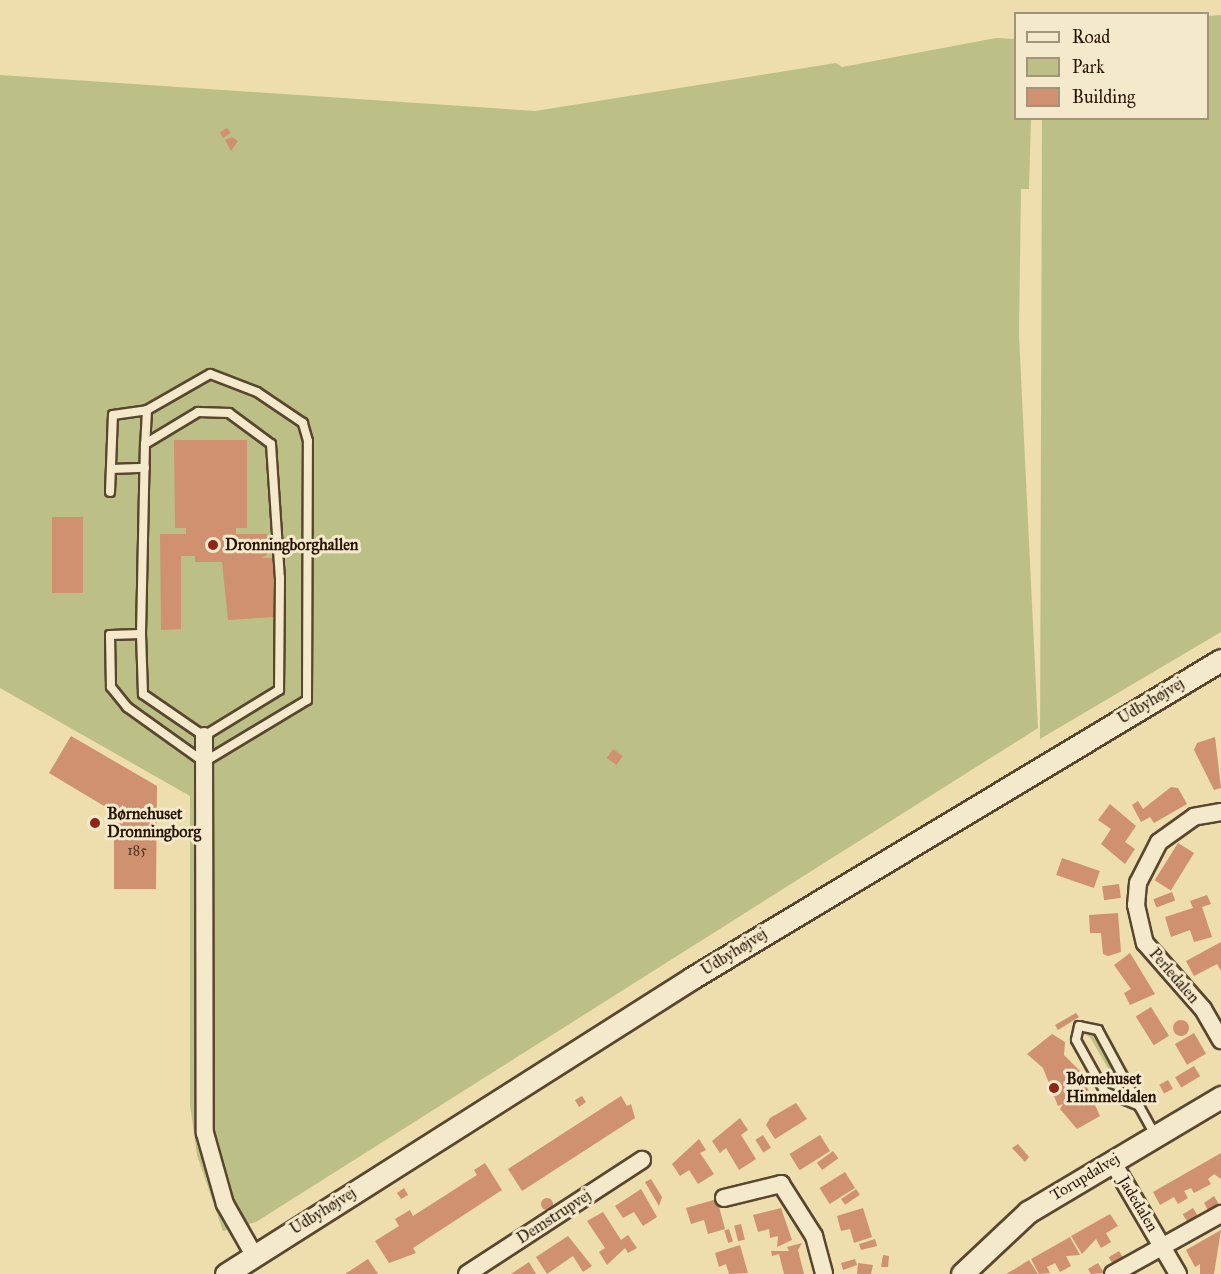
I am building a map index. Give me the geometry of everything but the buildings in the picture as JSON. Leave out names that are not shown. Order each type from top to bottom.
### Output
[{"type":"street","name":"Udbyhøjvej","points":[[226,1274],[831,892],[1221,660]]},
{"type":"street","points":[[204,736],[205,1133],[225,1204],[254,1255]]},
{"type":"street","name":"Perledalen","points":[[1221,812],[1194,817],[1159,842],[1138,883],[1136,905],[1145,943],[1203,1009],[1221,1040]]},
{"type":"street","name":"Torupdalvej","points":[[962,1274],[1028,1212],[1221,1097]]},
{"type":"street","name":"Demstrupvej","points":[[467,1274],[642,1160]]},
{"type":"street","name":"Jadedalen","points":[[1112,1161],[1178,1274]]},
{"type":"street","points":[[724,1198],[781,1184],[814,1236],[824,1274]]},
{"type":"street","name":"Jadedalen","points":[[1113,1274],[1221,1214]]},
{"type":"lane","points":[[110,492],[113,414],[147,410],[210,374],[285,407],[303,423],[308,441],[306,700],[204,762],[127,707],[111,687],[110,634],[141,634]]},
{"type":"lane","points":[[146,444],[198,412],[228,413],[271,444],[278,473],[279,690],[204,736],[143,694],[141,634],[145,468],[147,410]]},
{"type":"lane","points":[[111,469],[145,468]]},
{"type":"lane","points":[[1139,1106],[1105,1092],[1076,1040],[1079,1026],[1098,1030],[1156,1135]]},
{"type":"green space","points":[[1221,15],[1221,632],[1040,739],[1042,120],[1209,120],[1209,16]]},
{"type":"green space","points":[[996,38],[1014,39],[1014,120],[1031,120],[1029,189],[1021,189],[1019,335],[1038,728],[256,1222],[223,1231],[197,1155],[190,1105],[190,796],[0,688],[0,75],[535,111],[836,63],[842,67]]},
{"type":"green space","points":[[1082,1033],[1096,1035],[1129,1095],[1124,1096],[1090,1037]]},
{"type":"place","name":"Dronningborghallen","points":[[213,545]]},
{"type":"place","name":"Børnehuset Dronningborg","points":[[95,823]]},
{"type":"place","name":"Børnehuset Himmeldalen","points":[[1054,1088]]}]
